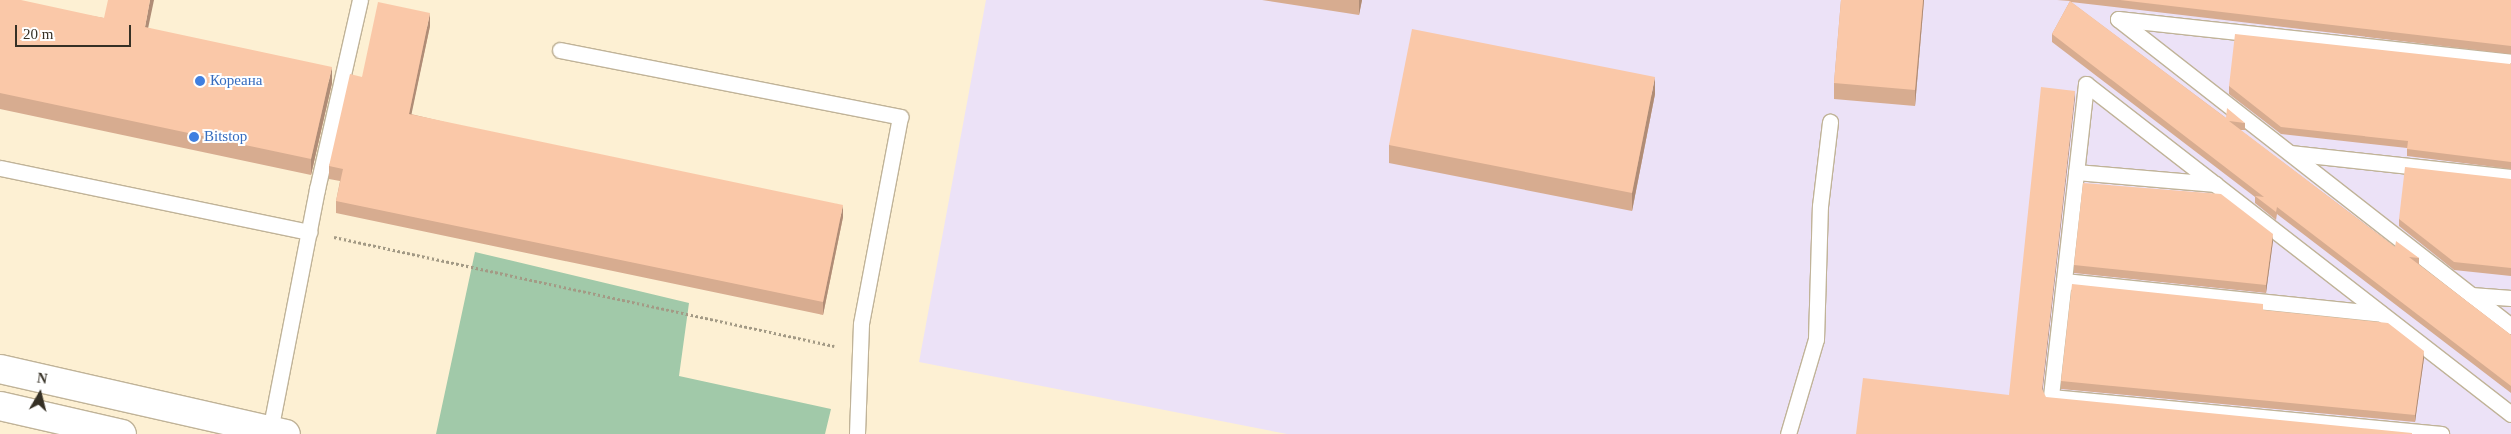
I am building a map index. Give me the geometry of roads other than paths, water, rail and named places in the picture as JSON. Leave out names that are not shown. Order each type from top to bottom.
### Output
[{"type":"main road","points":[[0,370],[278,432]]},
{"type":"main road","points":[[0,406],[64,428],[122,434]]},
{"type":"lane","points":[[278,432],[309,232],[360,0]]},
{"type":"lane","points":[[2511,62],[2118,19],[2511,326]]},
{"type":"lane","points":[[560,50],[900,117],[861,324],[856,434]]},
{"type":"lane","points":[[2442,434],[2051,397],[2086,84],[2511,414]]},
{"type":"lane","points":[[1788,434],[1816,338],[1820,206],[1830,122]]},
{"type":"lane","points":[[2290,153],[2511,178]]},
{"type":"lane","points":[[0,168],[309,232]]},
{"type":"lane","points":[[2076,172],[2215,184]]},
{"type":"lane","points":[[2064,281],[2381,314]]},
{"type":"lane","points":[[2471,295],[2511,298]]},
{"type":"place","name":"Кореана","points":[[200,81]]},
{"type":"place","name":"Bitstop","points":[[194,137]]}]
